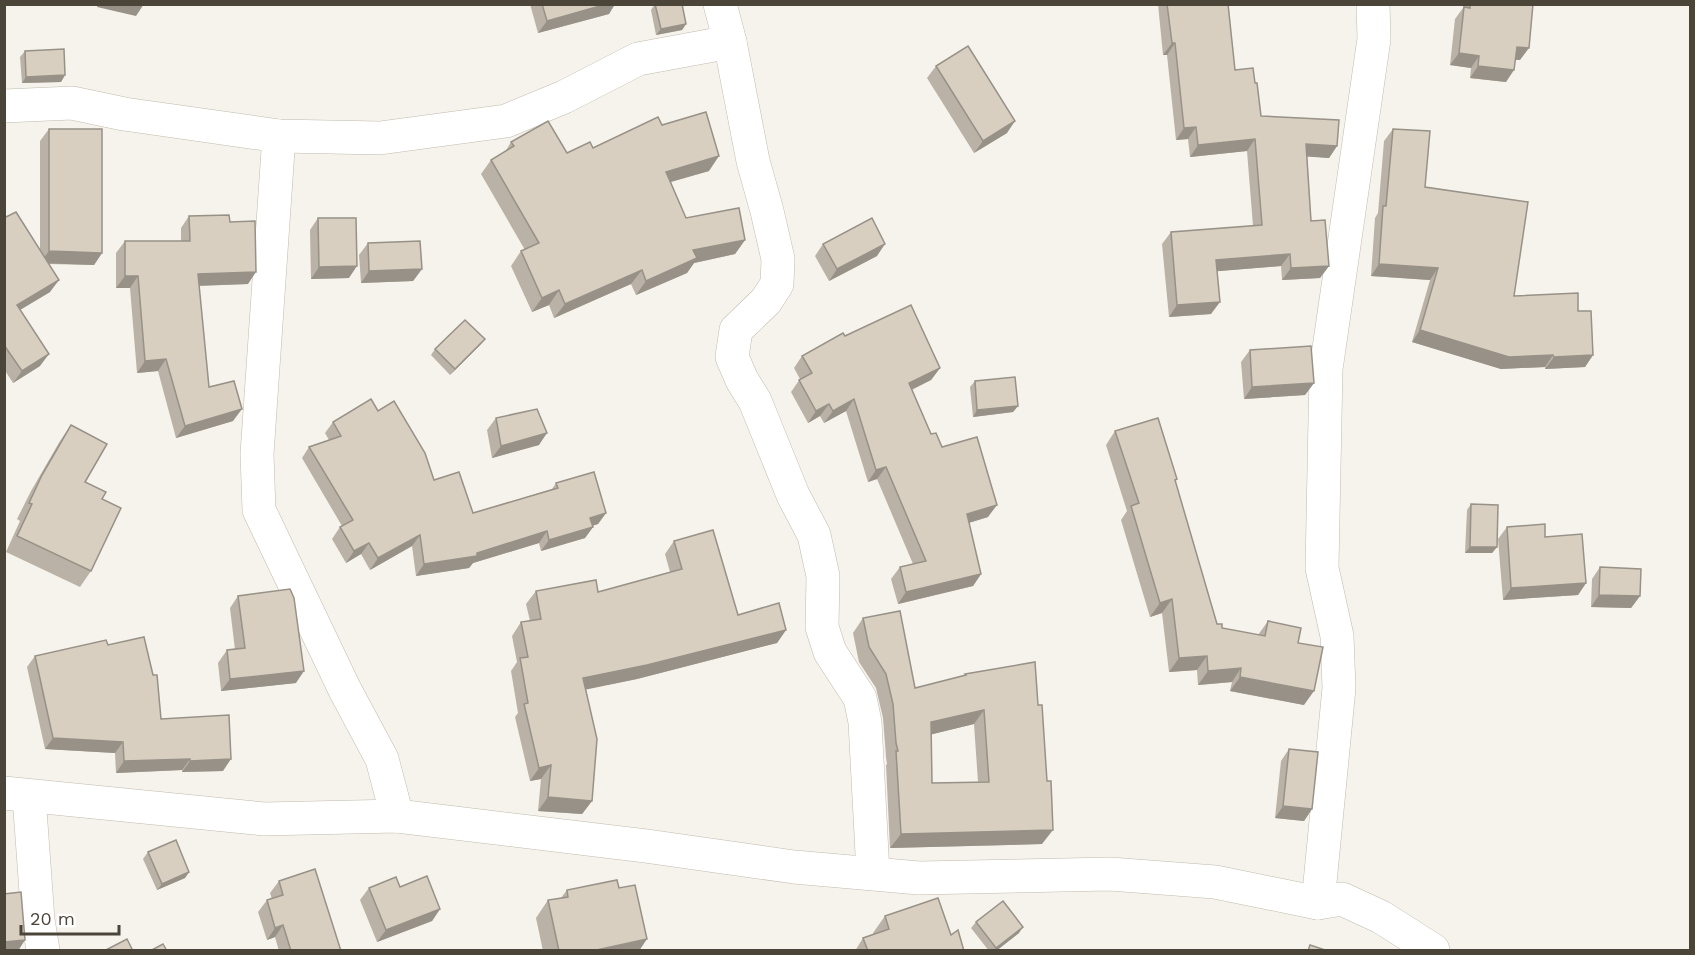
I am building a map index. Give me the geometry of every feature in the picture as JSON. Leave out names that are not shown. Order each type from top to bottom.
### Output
[{"type":"street","points":[[720,4],[730,42],[753,161],[778,259],[777,284],[766,301],[736,330],[732,357],[755,401],[793,495],[814,535],[823,576],[822,627],[830,652],[860,698],[865,722],[873,873]]},
{"type":"street","points":[[1318,903],[1339,688],[1336,636],[1322,567],[1326,369],[1374,39],[1373,4]]},
{"type":"street","points":[[4,106],[72,103],[124,114],[279,136],[380,138],[506,121],[564,97],[638,59],[730,42]]},
{"type":"street","points":[[279,136],[257,453],[259,510],[345,690],[382,759],[397,816]]},
{"type":"street","points":[[43,951],[17,794],[264,819],[397,816],[646,846],[794,867],[919,878],[1110,874],[1215,882],[1318,903],[1342,899],[1381,917],[1433,951]]},
{"type":"building","points":[[542,4],[607,4],[547,21]]},
{"type":"building","points":[[655,4],[682,4],[686,24],[661,29]]},
{"type":"building","points":[[1167,4],[1228,4],[1235,70],[1253,68],[1261,116],[1339,120],[1337,146],[1306,144],[1311,221],[1325,220],[1329,266],[1291,268],[1290,254],[1216,260],[1220,302],[1177,305],[1171,232],[1262,225],[1255,139],[1198,145],[1196,127],[1184,128],[1175,43],[1172,43]]},
{"type":"building","points":[[1470,4],[1533,4],[1529,48],[1517,47],[1514,70],[1478,66],[1479,56],[1459,53],[1464,7],[1470,8]]},
{"type":"building","points":[[968,46],[1015,121],[983,141],[936,66]]},
{"type":"building","points":[[64,49],[65,75],[26,77],[25,51]]},
{"type":"building","points":[[706,112],[719,156],[666,172],[686,218],[739,208],[745,240],[693,250],[697,258],[646,281],[642,270],[565,304],[559,290],[542,298],[521,251],[539,243],[491,160],[514,146],[511,142],[548,121],[567,153],[590,142],[593,148],[658,117],[662,125]]},
{"type":"building","points":[[49,129],[102,129],[102,253],[49,251]]},
{"type":"building","points":[[1393,129],[1430,131],[1425,187],[1528,202],[1514,296],[1578,293],[1578,311],[1591,311],[1593,355],[1509,357],[1420,330],[1438,268],[1379,264],[1383,206],[1386,206]]},
{"type":"building","points":[[16,212],[59,280],[17,305],[49,354],[22,371],[4,345],[4,214],[6,217]]},
{"type":"building","points":[[229,215],[230,222],[255,221],[256,272],[198,274],[209,387],[234,381],[242,409],[185,426],[166,359],[145,361],[138,276],[125,276],[125,241],[190,241],[189,216]]},
{"type":"building","points":[[318,218],[356,218],[357,266],[319,267]]},
{"type":"building","points":[[872,218],[885,244],[837,269],[823,244]]},
{"type":"building","points":[[420,241],[422,269],[369,271],[368,243]]},
{"type":"building","points":[[911,305],[940,368],[909,383],[931,434],[936,433],[942,447],[977,437],[997,505],[967,514],[981,574],[906,592],[900,567],[926,561],[886,467],[876,470],[854,399],[833,411],[829,404],[816,411],[799,380],[812,373],[802,356],[843,333],[845,336]]},
{"type":"building","points":[[465,320],[485,339],[455,369],[435,349]]},
{"type":"building","points":[[1311,346],[1314,383],[1252,387],[1250,350]]},
{"type":"building","points":[[1015,377],[1018,406],[977,410],[975,381]]},
{"type":"building","points":[[371,399],[378,411],[394,401],[425,453],[434,480],[459,472],[473,513],[558,488],[556,483],[594,472],[606,513],[590,518],[593,527],[549,540],[547,531],[477,553],[477,556],[424,564],[420,535],[378,558],[369,543],[354,551],[340,527],[353,520],[309,447],[341,436],[333,422]]},
{"type":"building","points":[[537,409],[547,433],[501,446],[496,418]]},
{"type":"building","points":[[1158,418],[1217,624],[1222,624],[1222,628],[1265,636],[1268,621],[1301,628],[1298,643],[1323,647],[1314,691],[1240,677],[1241,668],[1208,671],[1207,656],[1179,658],[1172,599],[1160,603],[1131,506],[1139,503],[1115,431]]},
{"type":"building","points":[[71,425],[107,444],[85,482],[106,492],[102,499],[121,508],[91,571],[17,536],[42,475]]},
{"type":"building","points":[[1471,504],[1498,505],[1497,547],[1470,547]]},
{"type":"building","points":[[1545,524],[1545,537],[1582,534],[1586,583],[1511,588],[1507,527]]},
{"type":"building","points":[[713,530],[738,615],[779,603],[786,630],[647,665],[583,678],[597,739],[592,801],[548,797],[551,765],[539,768],[524,704],[528,703],[520,658],[528,657],[521,622],[541,619],[536,591],[596,580],[598,592],[682,569],[674,541]]},
{"type":"building","points":[[1600,567],[1641,569],[1640,596],[1599,595]]},
{"type":"building","points":[[290,589],[294,598],[304,671],[230,679],[227,650],[245,648],[238,596]]},
{"type":"building","points":[[900,611],[915,688],[965,674],[1035,662],[1038,705],[1042,705],[1047,781],[1051,781],[1053,830],[901,834],[896,751],[898,751],[893,704],[886,674],[869,647],[863,618]],"holes":[[[984,710],[989,782],[932,783],[931,722]]]},
{"type":"building","points":[[144,637],[153,675],[157,675],[161,719],[229,715],[231,759],[124,761],[123,742],[53,738],[35,656],[106,640],[108,645]]},
{"type":"building","points":[[1289,749],[1318,752],[1312,809],[1283,806]]},
{"type":"building","points":[[176,840],[189,872],[162,884],[148,852]]},
{"type":"building","points":[[315,869],[341,951],[291,951],[283,925],[275,928],[267,900],[283,895],[279,881]]},
{"type":"building","points":[[427,876],[440,909],[386,930],[369,888],[396,877],[400,887]]},
{"type":"building","points":[[617,880],[619,888],[635,885],[647,939],[592,951],[559,951],[548,900],[568,897],[567,890]]},
{"type":"building","points":[[21,892],[25,940],[4,942],[4,894]]},
{"type":"building","points":[[938,898],[951,935],[958,930],[964,951],[868,951],[863,938],[889,929],[885,916]]},
{"type":"building","points":[[1003,901],[1023,927],[996,948],[976,922]]},
{"type":"building","points":[[127,939],[133,951],[104,951]]},
{"type":"building","points":[[163,944],[167,951],[150,951]]},
{"type":"building","points":[[1310,945],[1328,951],[1308,951]]}]
